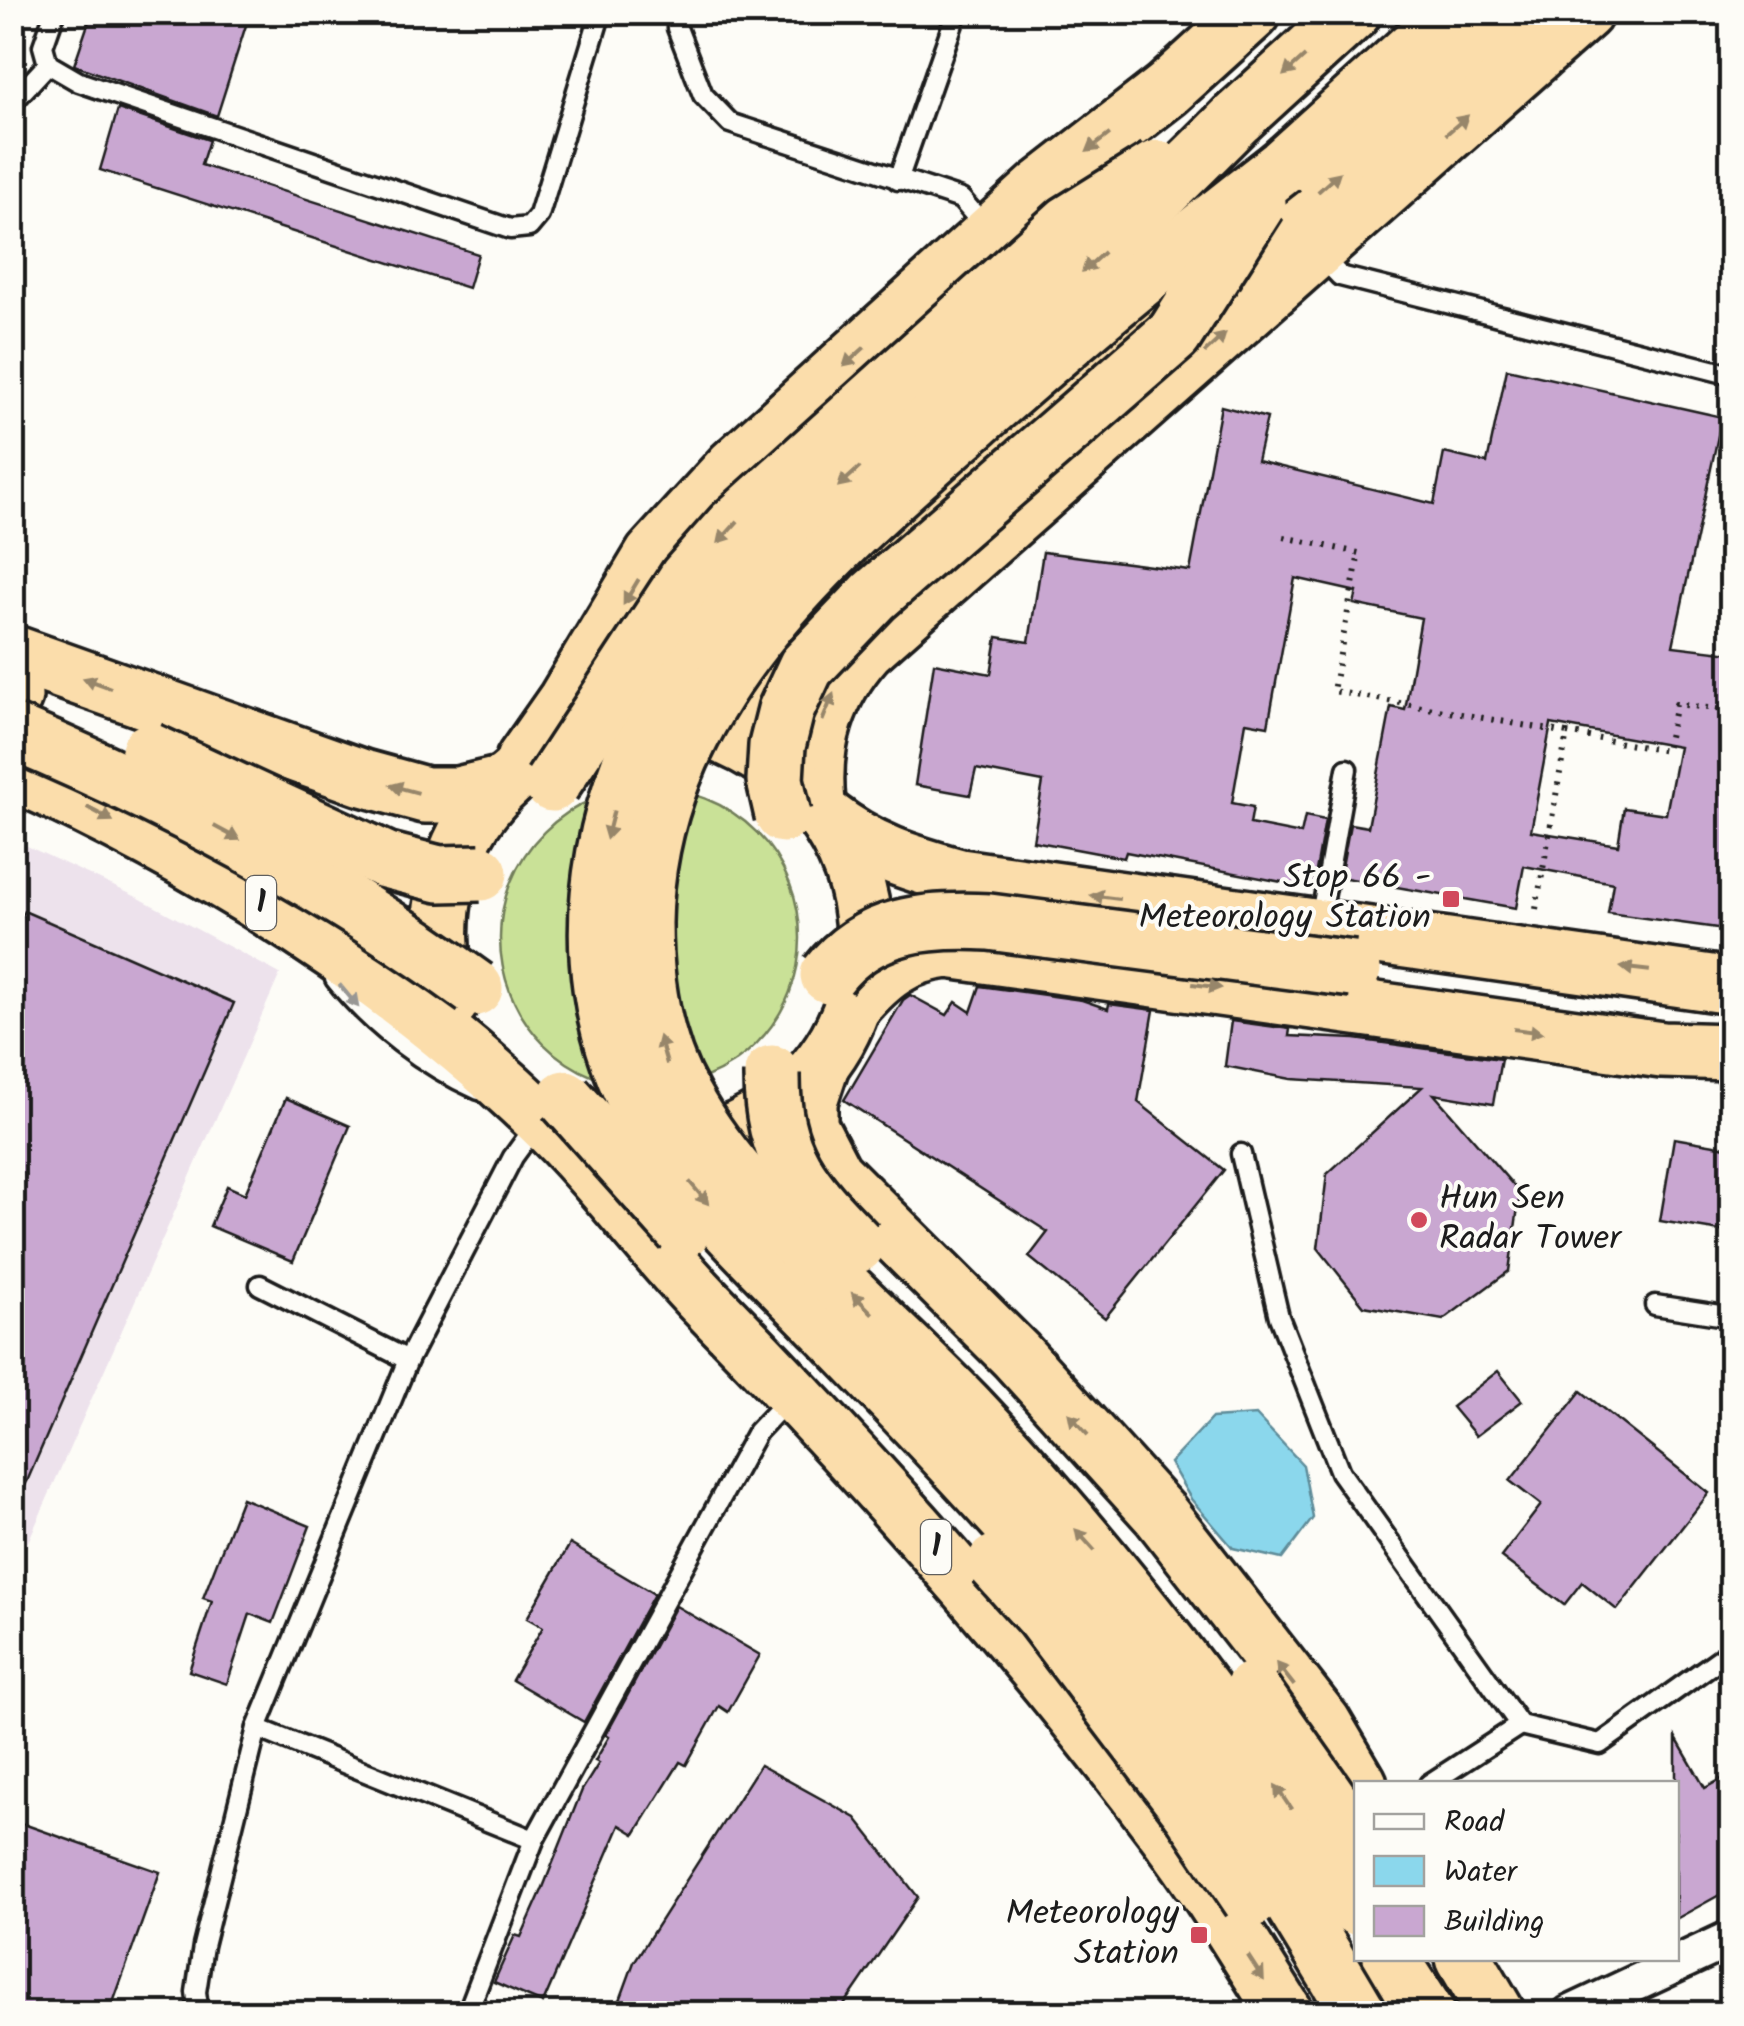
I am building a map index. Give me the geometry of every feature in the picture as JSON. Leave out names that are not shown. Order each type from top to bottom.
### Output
[{"type":"highway","points":[[1253,12],[1167,90],[1041,188],[733,467],[653,555],[522,780],[507,825],[480,873],[469,931],[476,988],[502,1042],[553,1108],[1042,1616],[1193,1814],[1246,1893],[1348,2014]]},
{"type":"highway","points":[[1353,12],[1236,118],[1103,252],[797,524],[718,608],[665,686],[627,761],[598,890],[598,948],[606,1012],[625,1077],[667,1154],[731,1231],[939,1444],[1072,1591],[1226,1790],[1359,2014]]},
{"type":"highway","points":[[840,991],[826,896],[810,853],[809,812],[822,720],[840,678],[1295,212],[1454,12]]},
{"type":"highway","points":[[809,812],[775,780],[776,746],[786,710],[806,667],[874,596],[1174,334],[1295,212],[1520,12]]},
{"type":"highway","points":[[755,751],[750,722],[752,696],[765,671],[853,572],[1151,310],[1585,12]]},
{"type":"highway","points":[[1167,90],[1295,212]]},
{"type":"highway","points":[[488,1070],[466,1038],[450,998],[439,916],[456,852],[522,780],[686,578],[765,494],[1069,223],[1236,118]]},
{"type":"highway","points":[[1295,212],[1127,287],[828,550],[754,634],[706,706],[674,775],[652,844],[645,892],[644,947],[650,1000],[667,1064],[704,1131],[762,1201],[968,1409],[1105,1562],[1260,1762],[1354,1904]]},
{"type":"highway","points":[[13,694],[425,795],[458,795],[620,758],[671,758],[732,777],[809,812],[888,856],[960,877],[1732,986]]},
{"type":"highway","points":[[13,694],[126,740],[385,860],[438,874],[480,873]]},
{"type":"highway","points":[[13,694],[172,804],[303,874],[476,988]]},
{"type":"highway","points":[[522,780],[580,735],[622,726],[694,730],[755,751],[777,765],[809,812]]},
{"type":"highway","name":"1","points":[[12,772],[166,848],[289,919],[488,1070],[553,1108],[680,1276],[794,1393],[1012,1634],[1169,1836],[1286,2014]]},
{"type":"highway","points":[[840,991],[847,951],[866,940],[942,920],[989,922],[1662,1013],[1732,1031]]},
{"type":"highway","points":[[1354,1835],[1293,1742],[1132,1537],[993,1382],[810,1197],[776,1133],[811,1024],[840,991],[918,953],[948,950],[1643,1048],[1732,1052]]},
{"type":"highway","points":[[553,1108],[667,1118],[724,1104],[796,1069]]},
{"type":"highway","points":[[796,1069],[809,1101],[810,1126],[834,1174],[1016,1355],[1160,1514],[1324,1723],[1357,1781]]},
{"type":"highway","points":[[1221,1913],[1354,1829]]},
{"type":"highway","points":[[1393,1961],[1429,2014]]},
{"type":"highway","points":[[1409,1961],[1429,2014]]},
{"type":"highway","points":[[1466,1961],[1497,2014]]},
{"type":"street","points":[[1570,2014],[1732,1938]]},
{"type":"lane","points":[[55,12],[44,46],[48,64],[79,82],[510,229],[529,227],[539,215],[600,12]]},
{"type":"lane","points":[[898,180],[958,12]]},
{"type":"lane","points":[[677,28],[703,95],[730,123],[961,200],[991,234]]},
{"type":"lane","points":[[12,103],[48,64]]},
{"type":"lane","points":[[1295,212],[1340,276],[1732,375]]},
{"type":"lane","points":[[1319,926],[1347,770]]},
{"type":"lane","points":[[198,2014],[196,1992],[203,1946],[257,1728],[408,1360],[513,1157],[553,1108],[448,1076],[357,1006],[289,919]]},
{"type":"lane","points":[[1241,1154],[1279,1317],[1340,1472],[1520,1725],[1600,1744],[1732,1650]]},
{"type":"lane","points":[[260,1285],[408,1360]]},
{"type":"lane","points":[[1656,1305],[1732,1317]]},
{"type":"lane","points":[[467,2014],[534,1840],[757,1432],[794,1393]]},
{"type":"lane","points":[[1434,1781],[1520,1725]]},
{"type":"lane","points":[[257,1728],[534,1840]]},
{"type":"path","points":[[1284,536],[1359,553],[1334,691],[1666,752],[1676,704],[1732,711]]},
{"type":"path","points":[[1528,955],[1567,733]]},
{"type":"shaded area","points":[[14,840],[139,898],[280,974],[20,1560],[13,1557]]},
{"type":"green space","points":[[650,788],[707,799],[756,832],[789,881],[800,938],[789,995],[756,1044],[707,1077],[650,1088],[593,1077],[544,1044],[511,995],[500,938],[511,881],[544,832],[593,799]]},
{"type":"water","points":[[1256,1415],[1303,1465],[1313,1518],[1282,1559],[1233,1548],[1191,1499],[1170,1463],[1212,1418]]},
{"type":"building","points":[[92,12],[227,12],[248,19],[217,116],[74,65]]},
{"type":"building","points":[[118,109],[209,140],[201,165],[478,254],[468,288],[100,170]]},
{"type":"building","points":[[1507,369],[1722,417],[1673,646],[1732,653],[1732,930],[1608,913],[1613,883],[1524,866],[1516,908],[1340,877],[1350,824],[1368,827],[1391,707],[1405,710],[1421,618],[1354,604],[1357,592],[1295,578],[1268,726],[1246,722],[1232,803],[1253,807],[1250,824],[1301,834],[1305,816],[1325,820],[1313,888],[1126,852],[1124,858],[1033,841],[1043,782],[976,769],[970,795],[915,785],[934,663],[991,674],[997,637],[1029,642],[1043,552],[1190,571],[1221,406],[1267,418],[1257,461],[1434,504],[1444,453],[1487,463]],"holes":[[[1551,724],[1679,747],[1666,814],[1624,808],[1618,845],[1531,831]]]},
{"type":"building","points":[[24,911],[234,1003],[12,1516],[12,938]]},
{"type":"building","points":[[980,986],[1082,1000],[1108,1009],[1109,1004],[1154,1010],[1138,1102],[1224,1170],[1105,1318],[1029,1257],[1048,1232],[844,1100],[903,1000],[910,995],[947,1015],[956,1002],[971,1012]]},
{"type":"building","name":"Hun Sen Radar Tower","points":[[1231,1021],[1290,1029],[1289,1036],[1355,1039],[1501,1059],[1493,1104],[1434,1094],[1520,1193],[1509,1271],[1443,1320],[1364,1306],[1318,1248],[1327,1174],[1422,1087],[1291,1079],[1225,1066]]},
{"type":"building","points":[[286,1098],[350,1126],[293,1261],[210,1226],[227,1186],[245,1194]]},
{"type":"building","points":[[1674,1138],[1732,1148],[1732,1233],[1660,1221]]},
{"type":"building","points":[[1498,1371],[1522,1401],[1476,1436],[1452,1407]]},
{"type":"building","points":[[1581,1391],[1709,1493],[1617,1610],[1582,1582],[1564,1605],[1501,1557],[1541,1505],[1510,1481]]},
{"type":"building","points":[[242,1498],[310,1526],[273,1623],[250,1614],[227,1684],[189,1671],[212,1601],[203,1598]]},
{"type":"building","points":[[570,1544],[654,1594],[584,1722],[512,1680],[543,1627],[527,1618]]},
{"type":"building","points":[[676,1606],[760,1655],[728,1712],[719,1706],[686,1765],[680,1762],[635,1834],[620,1825],[543,2003],[494,1982],[515,1935],[521,1937],[582,1790],[599,1763],[595,1761],[609,1737],[606,1735]]},
{"type":"building","points":[[1676,1738],[1705,1788],[1732,1773],[1732,1888],[1679,1917],[1679,1781]]},
{"type":"building","points":[[760,1765],[856,1818],[918,1897],[838,2014],[615,2014],[634,1962]]},
{"type":"building","points":[[12,1820],[160,1872],[109,2014],[12,2014]]},
{"type":"place","name":"Stop 66 - Meteorology Station","points":[[1451,899]]},
{"type":"place","name":"Hun Sen Radar Tower","points":[[1419,1220]]},
{"type":"place","name":"Meteorology Station","points":[[1199,1935]]}]
